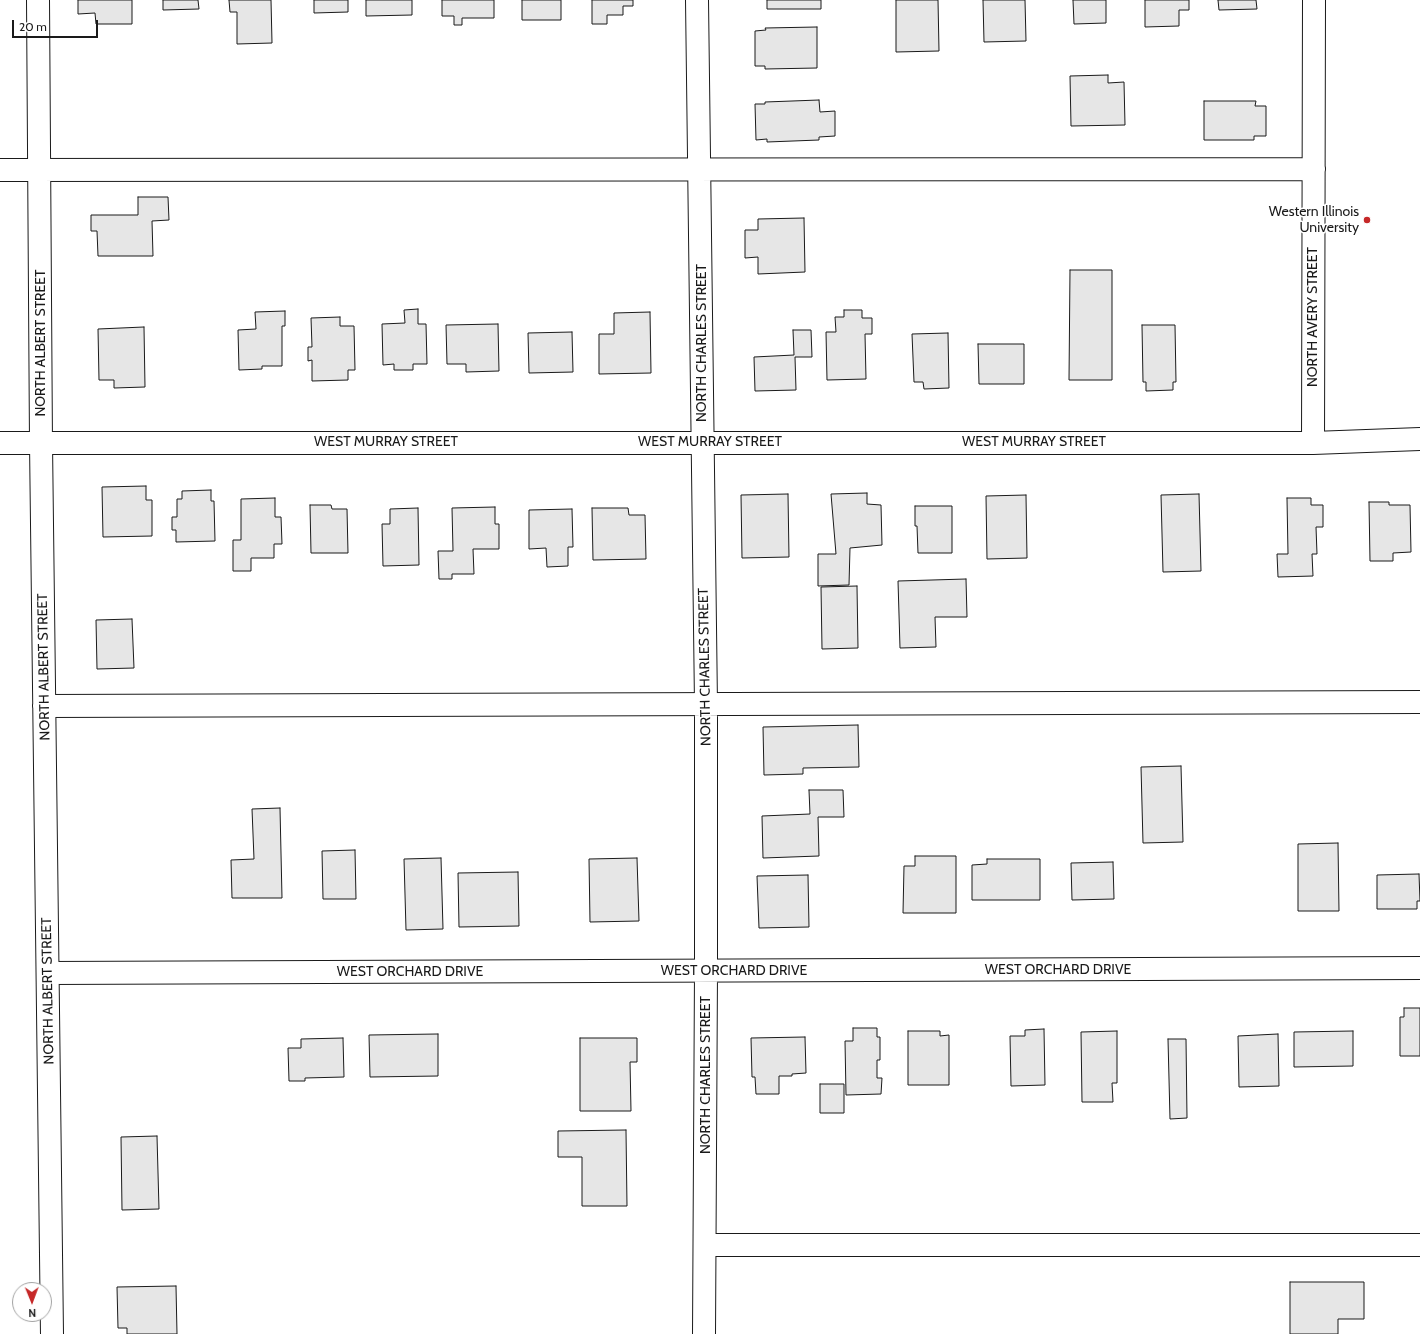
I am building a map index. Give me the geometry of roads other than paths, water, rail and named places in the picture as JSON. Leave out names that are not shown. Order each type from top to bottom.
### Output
[{"type":"street","name":"NORTH ALBERT STREET","points":[[38,0],[41,443],[52,1334]]},
{"type":"street","name":"NORTH CHARLES STREET","points":[[697,0],[706,704],[704,1334]]},
{"type":"street","name":"NORTH AVERY STREET","points":[[1313,442],[1314,0]]},
{"type":"street","points":[[0,170],[1314,169]]},
{"type":"street","name":"WEST MURRAY STREET","points":[[0,443],[1313,442],[1420,439]]},
{"type":"street","points":[[44,706],[1420,702]]},
{"type":"street","name":"WEST ORCHARD DRIVE","points":[[48,973],[1420,968]]},
{"type":"street","points":[[705,1246],[1420,1245]]},
{"type":"place","name":"Western Illinois University","points":[[1367,220]]}]
